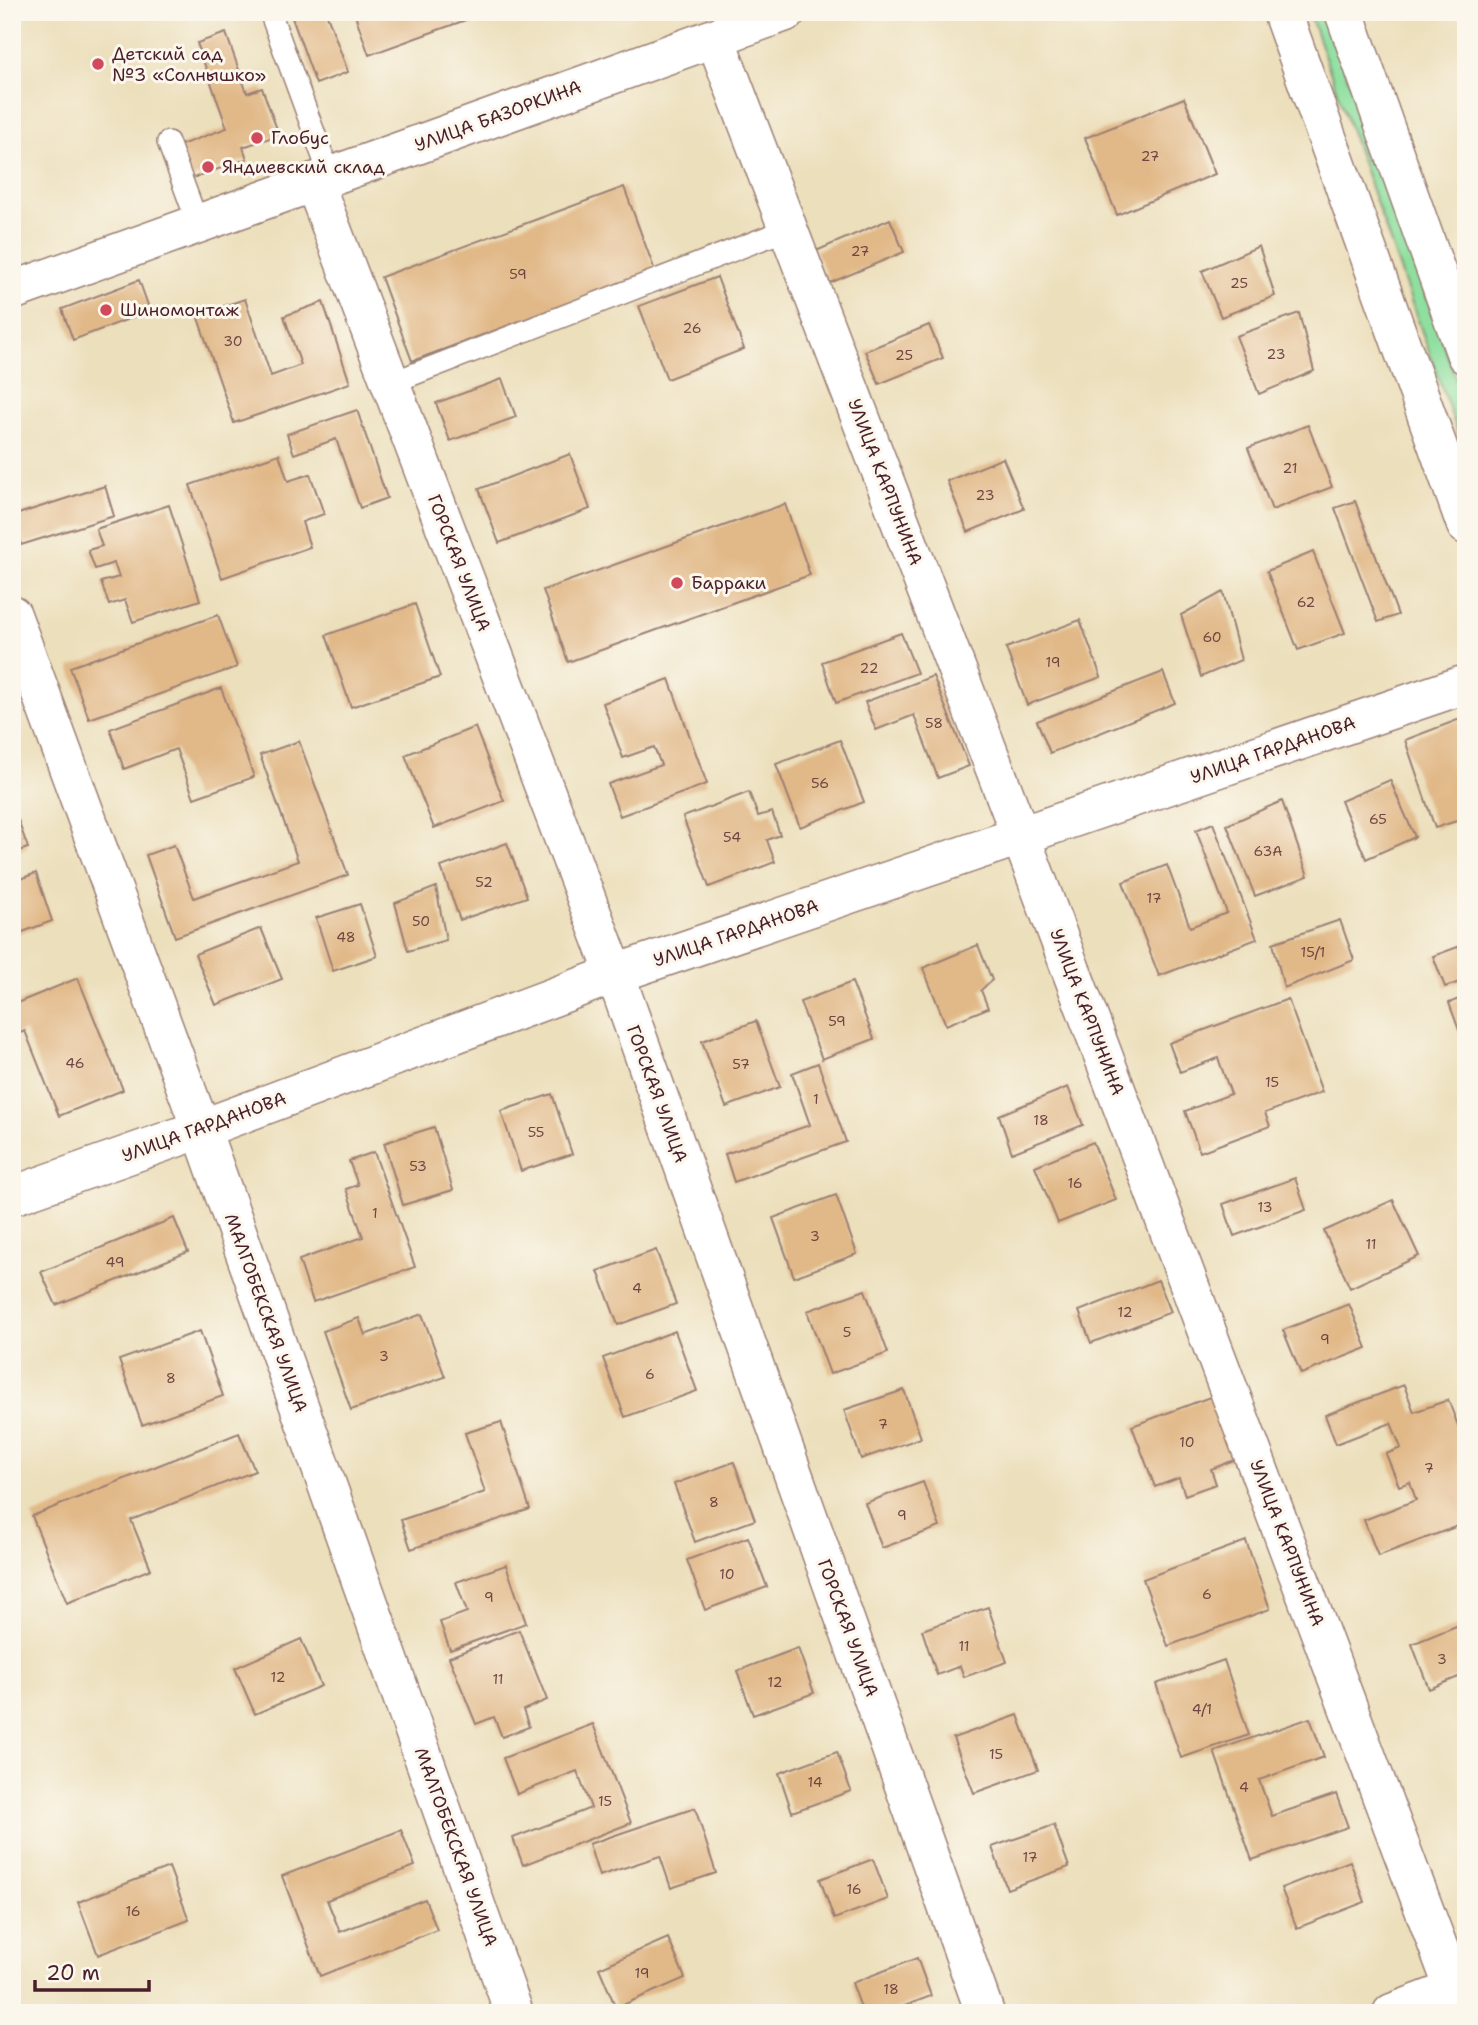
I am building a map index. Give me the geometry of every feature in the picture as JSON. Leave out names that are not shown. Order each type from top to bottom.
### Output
[{"type":"street","name":"УЛИЦА БАЗОРКИНА","points":[[12,291],[786,12]]},
{"type":"street","points":[[1282,12],[1466,525]]},
{"type":"street","points":[[1344,12],[1466,355]]},
{"type":"street","name":"УЛИЦА КАРПУНИНА","points":[[715,38],[1460,1987]]},
{"type":"street","name":"ГОРСКАЯ УЛИЦА","points":[[322,179],[391,383],[615,974],[985,2013]]},
{"type":"street","name":"МАЛГОБЕКСКАЯ УЛИЦА","points":[[12,615],[201,1129],[514,2013]]},
{"type":"street","name":"УЛИЦА ГАРДАНОВА","points":[[12,1196],[201,1129],[615,974],[1466,684]]},
{"type":"street","points":[[1392,2013],[1460,1987]]},
{"type":"lane","points":[[270,12],[322,179]]},
{"type":"lane","points":[[168,142],[198,224]]},
{"type":"lane","points":[[391,383],[788,229]]},
{"type":"green space","points":[[1309,12],[1324,12],[1466,407],[1466,456]]},
{"type":"building","points":[[290,12],[326,12],[348,72],[316,84]]},
{"type":"building","points":[[354,12],[485,12],[485,13],[369,55]]},
{"type":"building","points":[[226,33],[247,93],[262,88],[279,135],[243,147],[247,159],[187,180],[175,147],[227,128],[197,43]]},
{"type":"building","points":[[1184,98],[1215,174],[1117,215],[1085,138]]},
{"type":"building","points":[[624,187],[655,271],[412,361],[381,277]]},
{"type":"building","points":[[890,219],[904,252],[830,283],[816,251]]},
{"type":"building","points":[[1259,246],[1275,296],[1221,317],[1202,271]]},
{"type":"building","points":[[717,277],[744,349],[667,379],[639,306]]},
{"type":"building","name":"Шиномонтаж","points":[[139,280],[150,311],[73,340],[62,309]]},
{"type":"building","points":[[245,299],[271,376],[301,365],[284,316],[323,302],[350,383],[234,423],[197,315]]},
{"type":"building","points":[[1299,313],[1314,371],[1259,394],[1236,336]]},
{"type":"building","points":[[929,325],[943,358],[879,384],[865,351]]},
{"type":"building","points":[[502,379],[516,417],[450,441],[436,403]]},
{"type":"building","points":[[357,410],[387,498],[360,508],[336,439],[294,454],[287,434]]},
{"type":"building","points":[[1308,425],[1332,487],[1272,510],[1248,448]]},
{"type":"building","points":[[279,454],[288,481],[310,474],[324,514],[302,522],[310,547],[222,578],[190,485]]},
{"type":"building","points":[[570,454],[590,509],[499,543],[479,489]]},
{"type":"building","points":[[1003,458],[1024,509],[968,532],[947,481]]},
{"type":"building","points":[[105,486],[114,516],[21,545],[12,516]]},
{"type":"building","points":[[1355,501],[1398,615],[1378,622],[1335,508]]},
{"type":"building","name":"Барраки","points":[[785,504],[810,575],[568,662],[543,590]]},
{"type":"building","points":[[169,505],[200,600],[133,622],[125,600],[109,605],[101,582],[119,577],[114,563],[95,569],[88,550],[102,546],[96,529]]},
{"type":"building","points":[[1313,552],[1345,633],[1298,650],[1267,571]]},
{"type":"building","points":[[1223,592],[1241,660],[1201,677],[1181,615]]},
{"type":"building","points":[[415,604],[440,677],[351,707],[326,635]]},
{"type":"building","points":[[218,615],[237,667],[89,719],[70,667]]},
{"type":"building","points":[[1080,620],[1101,677],[1027,705],[1006,648]]},
{"type":"building","points":[[901,633],[917,673],[836,703],[822,662]]},
{"type":"building","points":[[1163,672],[1175,703],[1050,753],[1037,721]]},
{"type":"building","points":[[933,676],[969,766],[938,778],[914,715],[876,730],[865,702]]},
{"type":"building","points":[[669,679],[707,784],[620,816],[608,784],[661,765],[654,747],[623,758],[603,703]]},
{"type":"building","points":[[221,688],[254,777],[194,798],[176,749],[124,769],[110,729]]},
{"type":"building","points":[[1460,719],[1466,740],[1466,818],[1435,828],[1405,740]]},
{"type":"building","points":[[475,727],[504,801],[434,828],[405,755]]},
{"type":"building","points":[[840,740],[864,802],[800,827],[776,764]]},
{"type":"building","points":[[299,741],[348,875],[175,937],[146,855],[174,845],[194,898],[298,861],[260,755]]},
{"type":"building","points":[[1390,780],[1415,837],[1366,859],[1341,801]]},
{"type":"building","points":[[749,792],[758,816],[772,812],[780,835],[767,840],[775,862],[709,887],[683,817]]},
{"type":"building","points":[[1282,801],[1308,876],[1255,896],[1227,825]]},
{"type":"building","points":[[18,820],[28,848],[12,853],[12,822]]},
{"type":"building","points":[[1213,823],[1257,939],[1159,976],[1123,882],[1167,865],[1190,927],[1227,913],[1196,830]]},
{"type":"building","points":[[507,843],[527,897],[460,920],[441,867]]},
{"type":"building","points":[[36,873],[52,921],[12,936],[12,882]]},
{"type":"building","points":[[436,887],[446,940],[408,951],[395,903]]},
{"type":"building","points":[[360,904],[377,956],[333,971],[316,918]]},
{"type":"building","points":[[1340,920],[1354,960],[1284,988],[1273,943]]},
{"type":"building","points":[[261,928],[282,979],[216,1005],[195,954]]},
{"type":"building","points":[[1466,944],[1466,980],[1445,987],[1433,956]]},
{"type":"building","points":[[978,945],[992,980],[981,990],[988,1008],[946,1025],[923,968]]},
{"type":"building","points":[[78,978],[123,1090],[59,1116],[25,1031],[12,1036],[12,1005]]},
{"type":"building","points":[[852,982],[874,1039],[822,1059],[800,1002]]},
{"type":"building","points":[[1466,996],[1466,1046],[1465,1046],[1449,1003]]},
{"type":"building","points":[[1288,999],[1322,1092],[1265,1113],[1270,1126],[1200,1152],[1185,1111],[1231,1094],[1218,1058],[1180,1072],[1169,1043]]},
{"type":"building","points":[[756,1021],[780,1087],[726,1107],[702,1041]]},
{"type":"building","points":[[818,1063],[846,1142],[734,1182],[725,1154],[810,1125],[792,1073]]},
{"type":"building","points":[[1068,1087],[1083,1125],[1012,1153],[999,1115]]},
{"type":"building","points":[[552,1094],[572,1154],[521,1171],[501,1111]]},
{"type":"building","points":[[434,1127],[453,1190],[403,1205],[384,1143]]},
{"type":"building","points":[[1093,1142],[1116,1200],[1058,1223],[1035,1166]]},
{"type":"building","points":[[374,1152],[415,1267],[313,1302],[299,1260],[363,1237],[346,1189],[358,1185],[349,1161]]},
{"type":"building","points":[[1295,1178],[1306,1210],[1234,1236],[1223,1204]]},
{"type":"building","points":[[836,1195],[857,1254],[794,1277],[773,1218]]},
{"type":"building","points":[[1393,1200],[1419,1256],[1350,1288],[1324,1231]]},
{"type":"building","points":[[174,1218],[188,1252],[56,1305],[41,1272]]},
{"type":"building","points":[[656,1250],[676,1304],[618,1325],[598,1271]]},
{"type":"building","points":[[1158,1280],[1171,1312],[1091,1343],[1079,1311]]},
{"type":"building","points":[[865,1290],[888,1353],[830,1374],[807,1311]]},
{"type":"building","points":[[1349,1304],[1367,1348],[1301,1374],[1283,1330]]},
{"type":"building","points":[[422,1314],[445,1377],[351,1410],[323,1331],[359,1318],[365,1335]]},
{"type":"building","points":[[200,1331],[223,1396],[142,1425],[119,1360]]},
{"type":"building","points":[[675,1331],[697,1391],[625,1417],[603,1358]]},
{"type":"building","points":[[1404,1385],[1414,1412],[1448,1400],[1466,1446],[1466,1523],[1378,1556],[1364,1520],[1416,1500],[1410,1482],[1399,1486],[1386,1454],[1401,1448],[1391,1423],[1336,1444],[1325,1415]]},
{"type":"building","points":[[904,1390],[921,1438],[861,1459],[844,1410]]},
{"type":"building","points":[[1218,1394],[1242,1457],[1211,1469],[1216,1484],[1185,1495],[1179,1478],[1155,1487],[1132,1426]]},
{"type":"building","points":[[501,1422],[530,1509],[411,1549],[401,1520],[485,1492],[465,1433]]},
{"type":"building","points":[[239,1433],[255,1471],[131,1520],[151,1569],[67,1603],[32,1516]]},
{"type":"building","points":[[734,1462],[755,1520],[695,1542],[674,1484]]},
{"type":"building","points":[[923,1482],[940,1527],[882,1548],[865,1503]]},
{"type":"building","points":[[748,1537],[767,1587],[705,1610],[687,1560]]},
{"type":"building","points":[[1246,1541],[1270,1609],[1168,1646],[1143,1579]]},
{"type":"building","points":[[506,1565],[526,1623],[450,1650],[440,1622],[467,1612],[456,1582]]},
{"type":"building","points":[[988,1607],[1007,1662],[964,1677],[960,1666],[937,1675],[922,1630]]},
{"type":"building","points":[[1466,1622],[1466,1674],[1429,1689],[1412,1644]]},
{"type":"building","points":[[519,1630],[547,1700],[523,1710],[529,1727],[502,1737],[494,1717],[476,1724],[449,1657]]},
{"type":"building","points":[[301,1639],[321,1686],[255,1714],[235,1668]]},
{"type":"building","points":[[798,1648],[814,1693],[753,1715],[737,1671]]},
{"type":"building","points":[[1224,1660],[1249,1735],[1181,1758],[1156,1684]]},
{"type":"building","points":[[1018,1715],[1038,1770],[974,1793],[953,1738]]},
{"type":"building","points":[[1310,1718],[1324,1757],[1259,1780],[1272,1816],[1336,1794],[1348,1827],[1252,1860],[1214,1751]]},
{"type":"building","points":[[593,1724],[631,1823],[523,1865],[513,1838],[591,1808],[577,1771],[517,1794],[503,1758]]},
{"type":"building","points":[[837,1752],[851,1791],[792,1812],[779,1773]]},
{"type":"building","points":[[695,1808],[716,1873],[671,1888],[660,1856],[599,1876],[589,1844]]},
{"type":"building","points":[[1054,1825],[1069,1867],[1007,1889],[992,1847]]},
{"type":"building","points":[[401,1830],[415,1866],[327,1900],[340,1932],[425,1899],[437,1930],[320,1976],[282,1876]]},
{"type":"building","points":[[873,1859],[888,1899],[834,1919],[820,1879]]},
{"type":"building","points":[[1350,1861],[1365,1902],[1297,1928],[1281,1888]]},
{"type":"building","points":[[169,1867],[189,1920],[98,1955],[78,1902]]},
{"type":"building","points":[[668,1938],[685,1978],[616,2008],[599,1968]]},
{"type":"building","points":[[917,1958],[931,1996],[886,2013],[863,2013],[852,1983]]},
{"type":"place","name":"Детский сад №3 «Солнышко»","points":[[98,64]]},
{"type":"place","name":"Глобус","points":[[257,138]]},
{"type":"place","name":"Яндиевский склад","points":[[208,167]]},
{"type":"place","name":"Шиномонтаж","points":[[106,310]]},
{"type":"place","name":"Барраки","points":[[677,583]]}]
